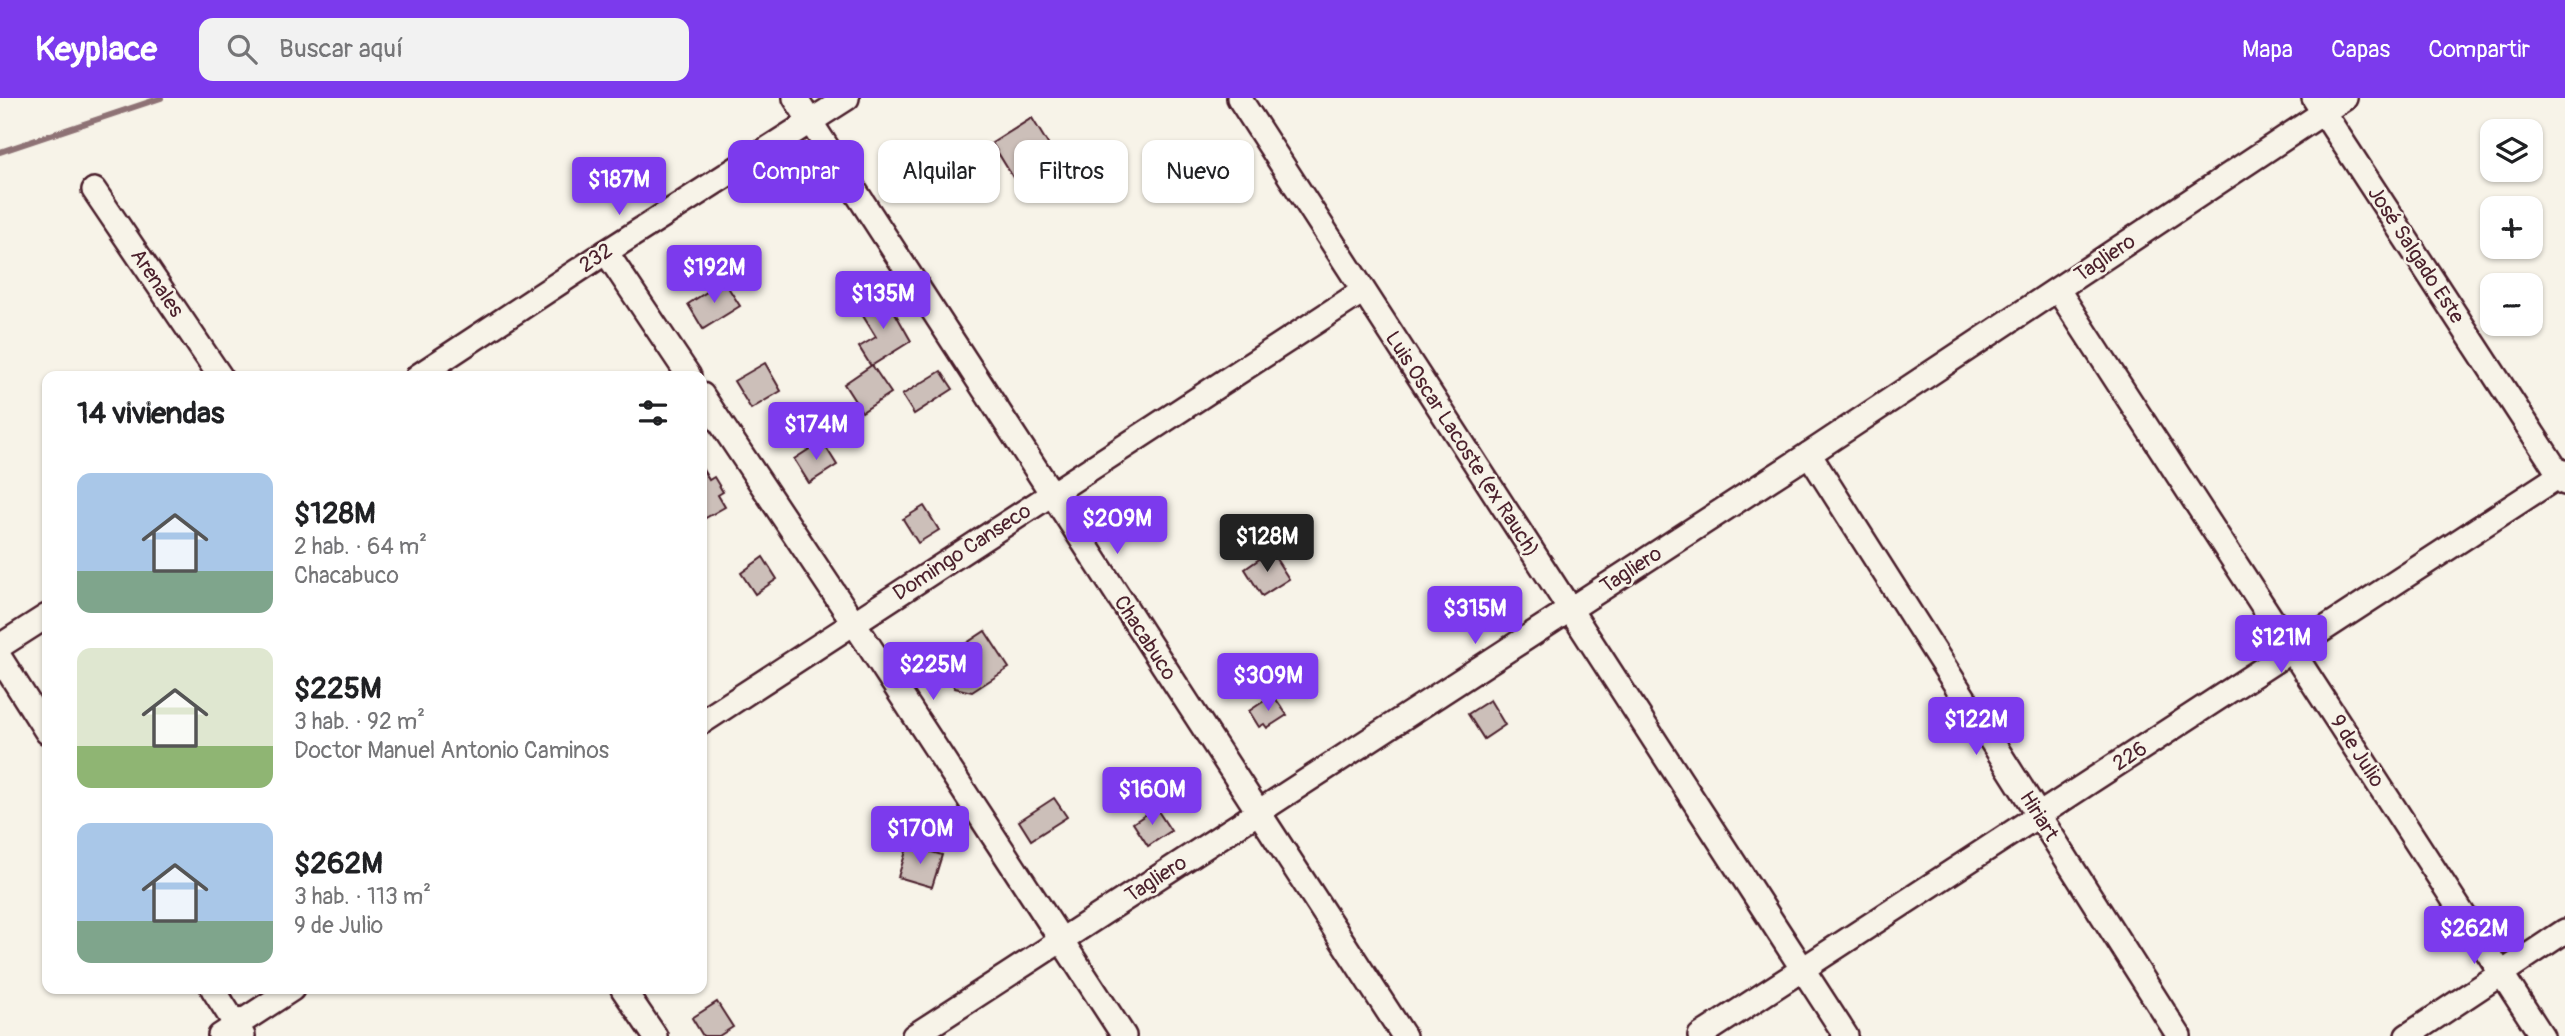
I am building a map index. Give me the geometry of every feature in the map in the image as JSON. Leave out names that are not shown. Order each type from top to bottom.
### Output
[{"type":"street","name":"Chacabuco","points":[[795,98],[1404,1036]]},
{"type":"street","name":"232","points":[[426,371],[847,98]]},
{"type":"street","name":"Luis Oscar Lacoste (ex Rauch)","points":[[1239,98],[1846,1036]]},
{"type":"street","name":"Tagliero","points":[[914,1036],[2058,290],[2318,105],[2345,98]]},
{"type":"street","name":"José Salgado Este","points":[[2318,105],[2563,477]]},
{"type":"street","name":"Arenales","points":[[93,190],[217,371]]},
{"type":"street","points":[[606,252],[686,371]]},
{"type":"street","name":"9 de Julio","points":[[2058,290],[2542,1036]]},
{"type":"street","name":"Domingo Canseco","points":[[707,719],[1363,291]]},
{"type":"street","points":[[707,402],[1124,1036]]},
{"type":"street","name":"Hiriart","points":[[1809,454],[2179,1036]]},
{"type":"street","name":"226","points":[[1700,1036],[2563,477]]},
{"type":"street","points":[[0,646],[42,619]]},
{"type":"street","points":[[0,658],[42,724]]},
{"type":"street","points":[[2407,1036],[2565,931]]},
{"type":"street","points":[[215,994],[233,1032],[285,994]]},
{"type":"street","points":[[626,994],[654,1036]]},
{"type":"building","points":[[1032,118],[1045,140],[1014,140],[1014,179],[1000,156],[1000,140],[997,140]]},
{"type":"building","points":[[724,281],[740,306],[703,329],[688,304]]},
{"type":"building","points":[[888,294],[911,341],[871,366],[859,347],[876,337],[860,311]]},
{"type":"building","points":[[765,363],[781,391],[751,409],[734,381]]},
{"type":"building","points":[[872,365],[891,393],[862,412],[844,384]]},
{"type":"building","points":[[941,371],[953,389],[914,414],[902,395]]},
{"type":"building","points":[[822,441],[837,465],[809,483],[794,459]]},
{"type":"building","points":[[707,477],[709,480],[714,477],[723,492],[718,495],[725,507],[707,517]]},
{"type":"building","points":[[924,506],[939,530],[918,543],[903,519]]},
{"type":"building","points":[[1271,551],[1289,579],[1262,596],[1245,569]]},
{"type":"building","points":[[763,557],[777,579],[755,594],[741,573]]},
{"type":"building","points":[[985,631],[1009,668],[972,692],[955,688],[938,662]]},
{"type":"building","points":[[1273,695],[1287,715],[1267,728],[1264,724],[1259,727],[1249,711]]},
{"type":"building","points":[[1490,700],[1505,725],[1484,739],[1468,714]]},
{"type":"building","points":[[1054,798],[1067,817],[1031,840],[1019,821]]},
{"type":"building","points":[[1156,808],[1171,831],[1148,846],[1133,823]]},
{"type":"building","points":[[908,845],[942,855],[932,887],[898,877]]},
{"type":"building","points":[[717,1002],[733,1027],[719,1036],[703,1036],[692,1018]]},
{"type":"waterway","points":[[0,152],[161,98]]}]
